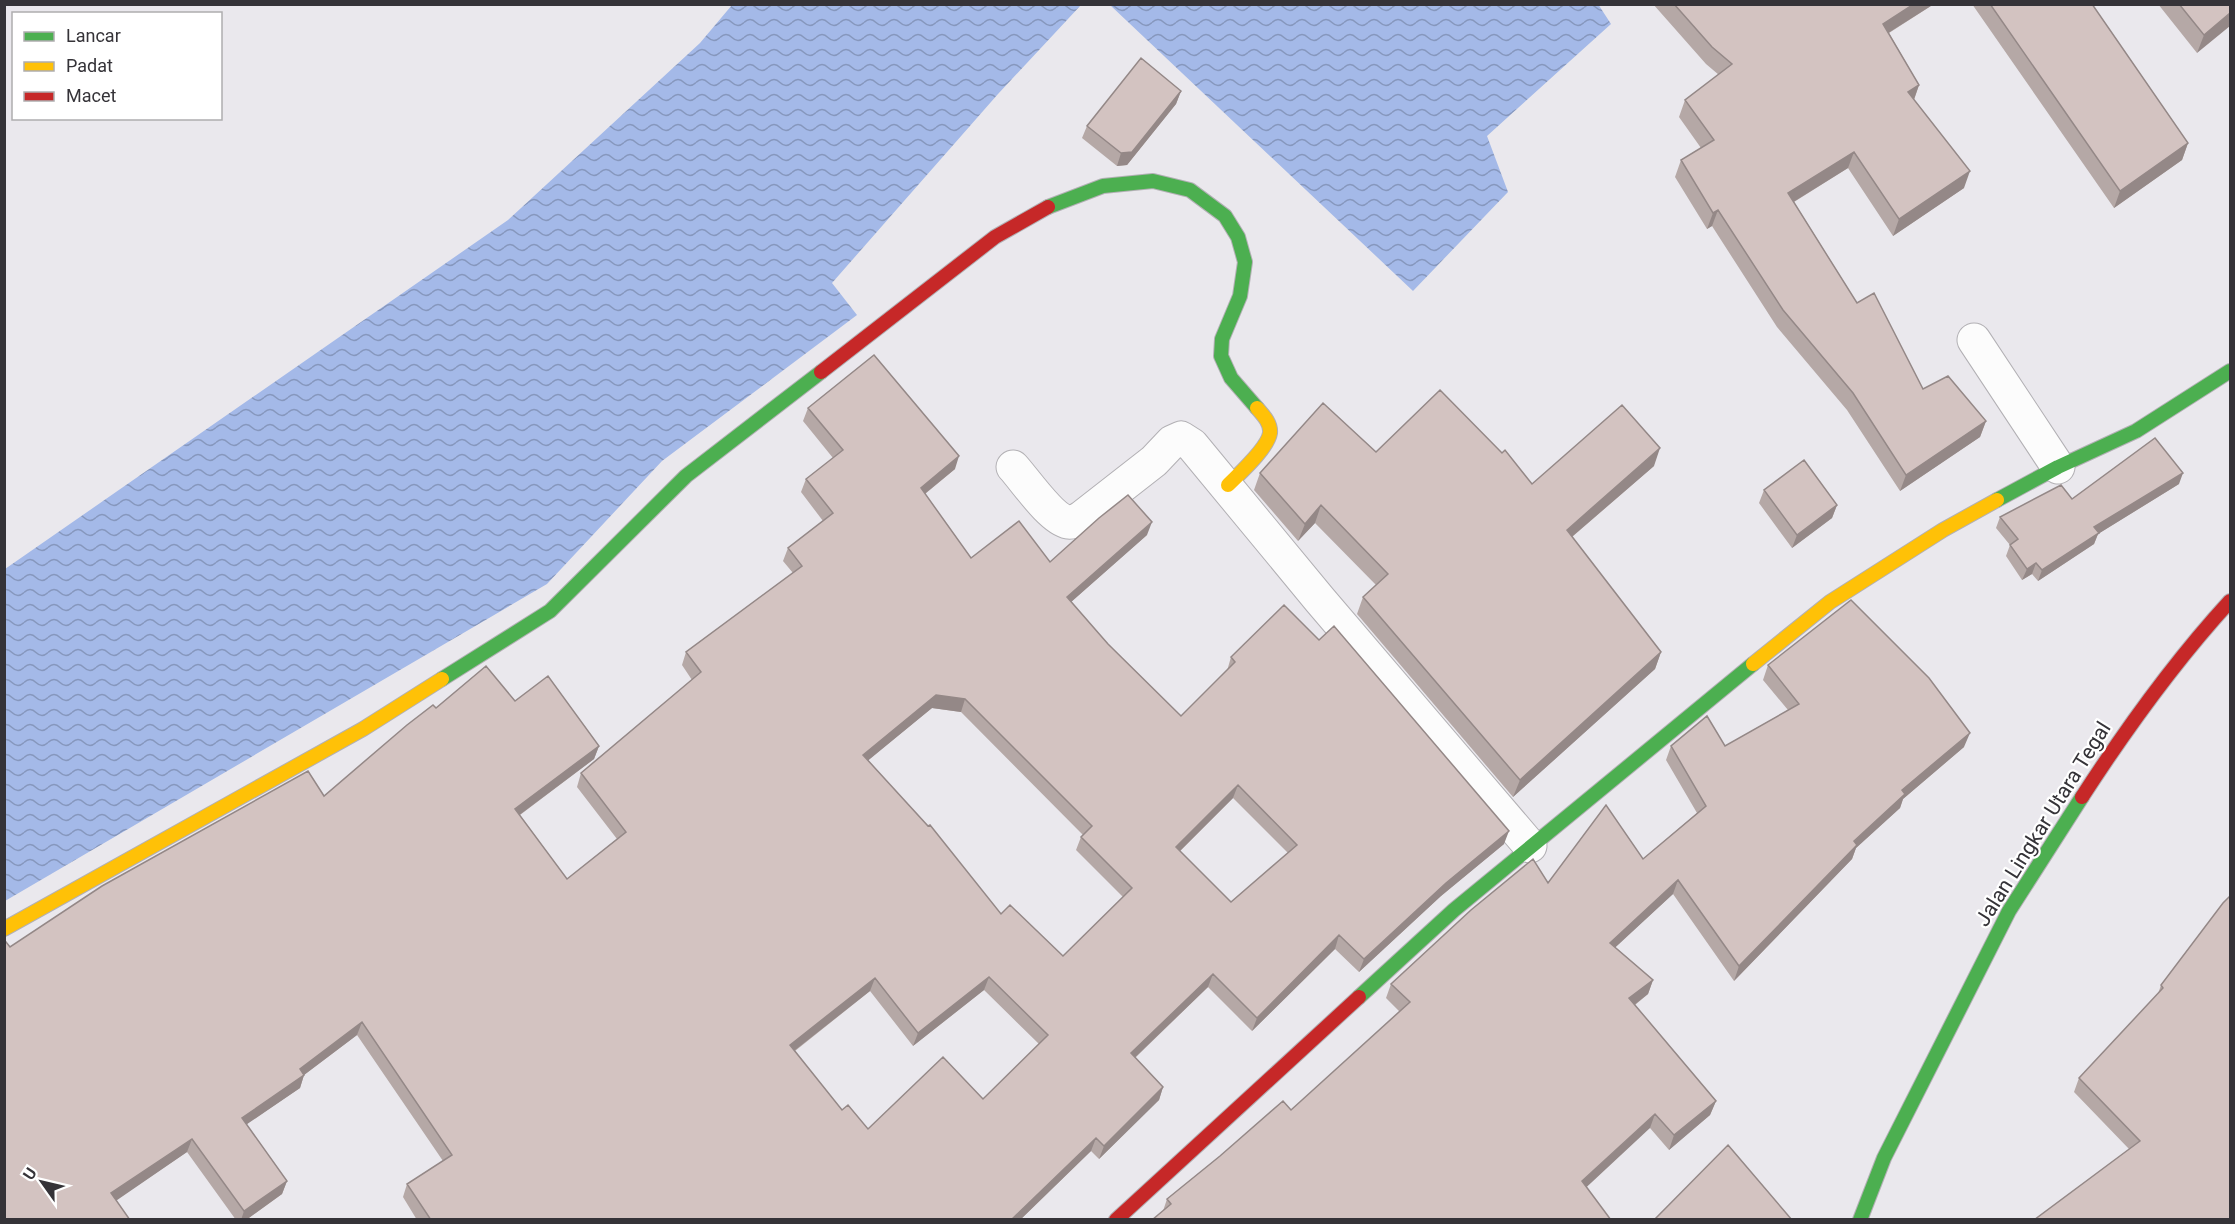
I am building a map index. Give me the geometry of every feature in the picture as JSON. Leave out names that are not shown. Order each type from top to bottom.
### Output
[{"type":"main road","points":[[4,929],[363,729],[550,611],[686,476],[995,237],[1038,211],[1104,186],[1153,181],[1190,190],[1226,216],[1238,237],[1245,262],[1240,296],[1222,339],[1221,356],[1231,378],[1267,419],[1270,434],[1260,452],[1227,486]]},
{"type":"main road","points":[[1116,1220],[1454,910],[1830,602],[1943,530],[2058,467],[2136,431],[2230,370]]},
{"type":"main road","name":"Jalan Lingkar Utara Tegal","points":[[1860,1220],[1884,1158],[2009,910],[2106,760],[2196,638],[2230,601]]},
{"type":"street","points":[[1974,340],[2058,467]]},
{"type":"street","points":[[1014,467],[1051,512],[1064,521],[1072,522],[1082,518],[1154,461],[1172,442],[1181,438],[1192,445],[1320,600],[1530,846]]},
{"type":"water","points":[[1598,4],[1611,24],[1487,136],[1508,192],[1413,291],[1110,5]]},
{"type":"water","points":[[732,5],[1081,5],[998,94],[832,283],[857,315],[662,461],[547,584],[5,901],[5,569],[508,220],[700,43]]},
{"type":"building","points":[[1674,4],[1914,4],[1883,24],[1919,85],[1908,92],[1970,171],[1899,219],[1854,152],[1788,193],[1857,303],[1874,293],[1923,389],[1948,376],[1986,421],[1906,475],[1853,393],[1783,310],[1718,210],[1713,213],[1681,160],[1714,140],[1685,100],[1732,64],[1712,47]]},
{"type":"building","points":[[1990,4],[2092,4],[2188,143],[2120,191]]},
{"type":"building","points":[[2179,4],[2230,4],[2230,13],[2204,35]]},
{"type":"building","points":[[1141,58],[1181,91],[1132,152],[1121,153],[1087,126]]},
{"type":"building","points":[[874,355],[959,456],[921,488],[971,558],[1019,521],[1050,562],[1128,495],[1152,522],[1067,597],[1108,644],[1181,716],[1235,662],[1231,657],[1284,605],[1319,640],[1334,626],[1509,831],[1446,883],[1364,959],[1339,935],[1257,1018],[1213,974],[1131,1053],[1163,1087],[1104,1146],[1096,1138],[1011,1220],[431,1220],[407,1184],[452,1155],[362,1022],[300,1069],[304,1075],[242,1118],[287,1181],[244,1211],[192,1139],[111,1193],[130,1220],[4,1220],[4,943],[6,942],[10,947],[102,886],[308,771],[324,796],[407,725],[433,705],[436,708],[486,666],[515,701],[548,676],[599,746],[515,809],[567,879],[626,832],[581,773],[701,672],[686,652],[802,566],[788,548],[833,513],[806,479],[843,450],[808,408]],"holes":[[[936,695],[965,699],[1092,826],[1081,837],[1132,888],[1063,956],[1010,905],[1001,914],[930,825],[928,826],[863,755]],[[1238,785],[1297,845],[1231,902],[1176,847]],[[989,977],[1048,1035],[983,1099],[943,1057],[868,1129],[848,1105],[842,1110],[790,1045],[875,978],[918,1033]]]},
{"type":"building","points":[[1440,390],[1502,453],[1505,450],[1532,484],[1622,405],[1660,448],[1567,530],[1661,652],[1520,780],[1363,597],[1388,574],[1321,505],[1305,524],[1260,473],[1323,403],[1376,452]]},
{"type":"building","points":[[2155,438],[2183,473],[2094,527],[2099,533],[2042,570],[2036,563],[2027,569],[2010,545],[2018,539],[2000,517],[2061,485],[2072,499]]},
{"type":"building","points":[[1804,460],[1837,505],[1797,535],[1764,490]]},
{"type":"building","points":[[1851,600],[1929,678],[1970,733],[1902,790],[1905,794],[1854,841],[1857,845],[1739,966],[1678,880],[1610,943],[1653,980],[1629,998],[1716,1101],[1674,1135],[1655,1114],[1582,1181],[1611,1220],[1152,1220],[1171,1204],[1167,1199],[1283,1101],[1291,1110],[1410,1002],[1391,984],[1471,910],[1533,859],[1548,883],[1606,805],[1643,859],[1706,806],[1671,746],[1707,716],[1725,746],[1799,704],[1768,665]]},
{"type":"building","points":[[2230,896],[2230,1220],[2034,1220],[2140,1141],[2079,1078],[2163,988],[2161,985]]},
{"type":"building","points":[[1728,1145],[1792,1220],[1654,1220]]},
{"type":"traffic: fast","points":[[1048,207],[1103,186],[1153,181],[1190,190],[1225,216],[1238,237],[1245,262],[1240,296],[1222,339],[1221,356],[1231,378],[1257,408]]},
{"type":"traffic: fast","points":[[1997,500],[2058,467],[2136,431],[2230,371]]},
{"type":"traffic: fast","points":[[442,679],[550,611],[686,476],[821,372]]},
{"type":"traffic: fast","points":[[1359,997],[1454,910],[1753,664]]},
{"type":"traffic: fast","points":[[1860,1220],[1884,1158],[2009,911],[2082,797]]},
{"type":"traffic: slow","points":[[1228,485],[1268,439],[1269,426],[1257,408]]},
{"type":"traffic: slow","points":[[1753,664],[1830,602],[1943,530],[1997,500]]},
{"type":"traffic: slow","points":[[4,929],[363,729],[442,679]]},
{"type":"traffic: jam","points":[[821,372],[995,237],[1048,207]]},
{"type":"traffic: jam","points":[[2082,797],[2152,696],[2230,601]]},
{"type":"traffic: jam","points":[[1116,1220],[1359,997]]}]
